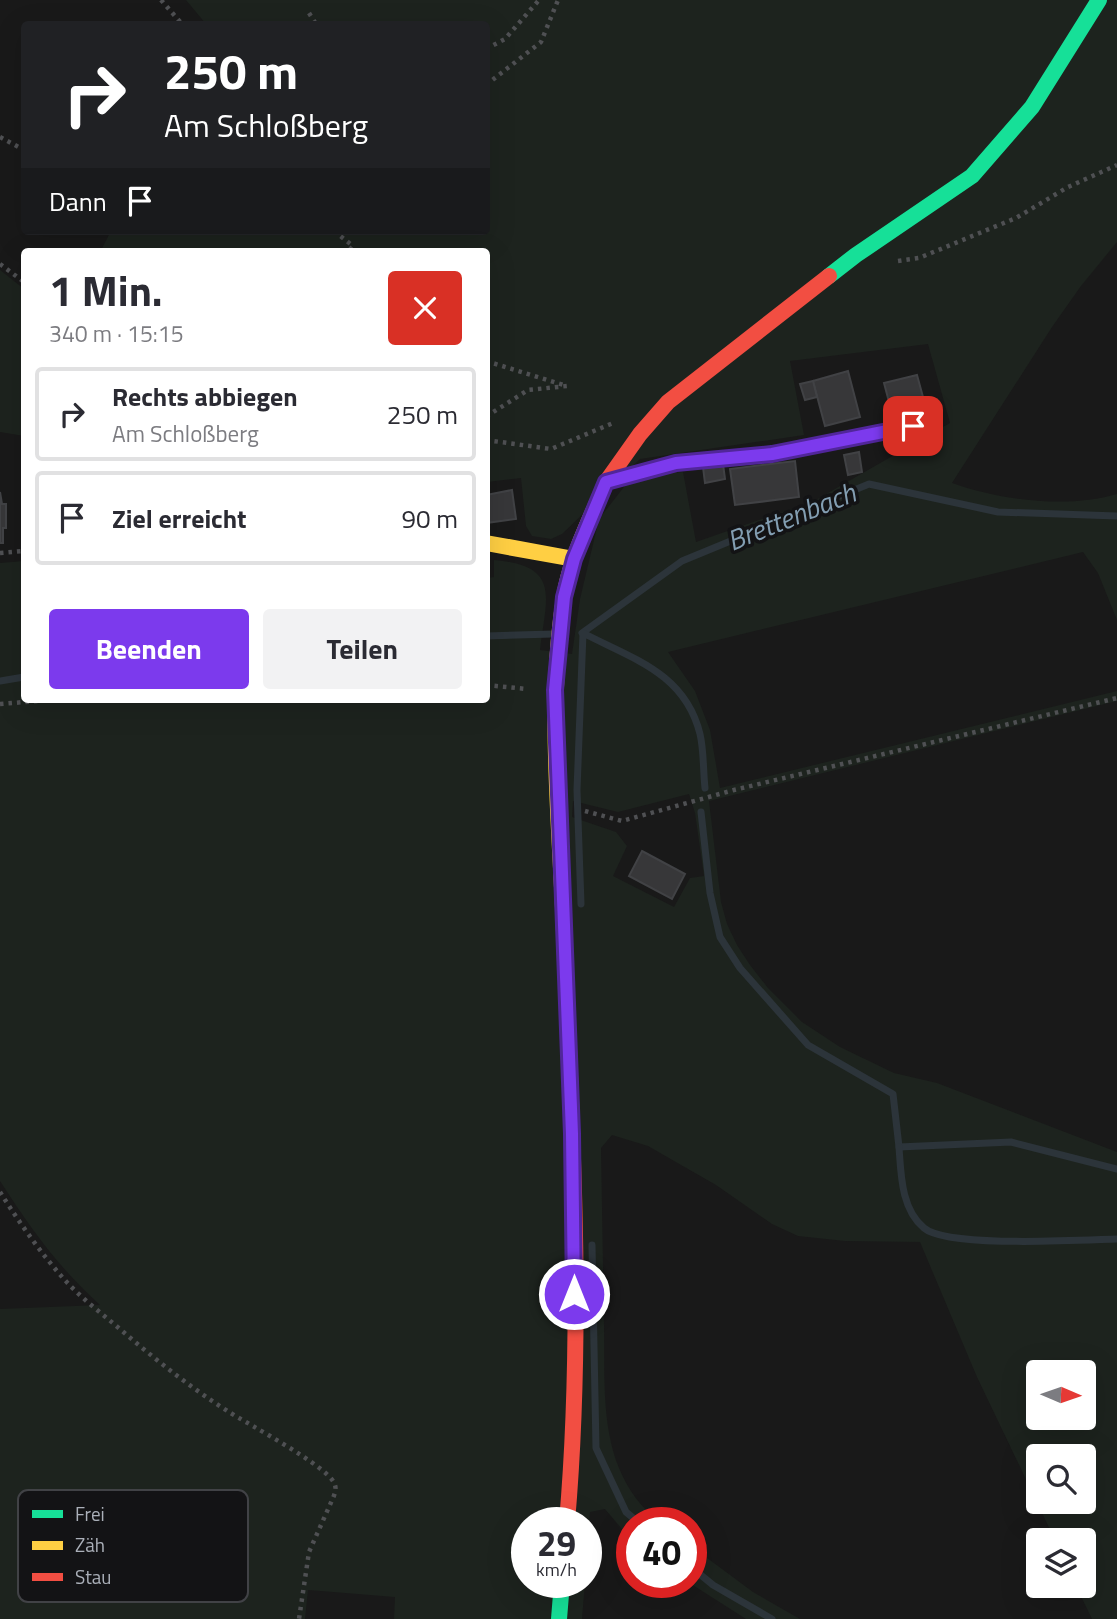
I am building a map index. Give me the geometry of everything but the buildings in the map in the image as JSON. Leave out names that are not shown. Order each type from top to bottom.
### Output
[{"type":"street","points":[[568,1507],[574,1360],[574,1185],[555,704],[557,652],[564,597],[574,559],[606,482],[640,434],[668,402],[863,250],[972,176],[1032,107],[1099,0]]},
{"type":"street","points":[[490,544],[574,559]]},
{"type":"street","points":[[559,1619],[561,1598]]},
{"type":"lane","points":[[606,482],[676,463],[772,454],[913,426]]},
{"type":"path","points":[[161,0],[179,21]]},
{"type":"path","points":[[490,47],[505,39],[539,0]]},
{"type":"path","points":[[490,82],[541,42],[558,0]]},
{"type":"path","points":[[309,13],[315,21]]},
{"type":"path","points":[[0,137],[21,148]]},
{"type":"path","points":[[863,250],[876,260],[919,258],[1016,218],[1068,187],[1117,165]]},
{"type":"path","points":[[339,235],[353,246],[351,248]]},
{"type":"path","points":[[0,264],[21,280]]},
{"type":"path","points":[[490,361],[567,386],[528,390],[490,414]]},
{"type":"path","points":[[490,441],[551,449],[620,419],[640,434]]},
{"type":"path","points":[[0,553],[21,551]]},
{"type":"path","points":[[490,685],[534,689]]},
{"type":"path","points":[[583,811],[622,821],[747,786],[1117,698]]},
{"type":"path","points":[[0,704],[21,702]]},
{"type":"path","points":[[0,1192],[25,1230],[64,1279],[93,1306],[157,1361],[219,1406],[328,1475],[334,1482],[336,1490],[309,1552],[299,1619]]},
{"type":"shaded area","points":[[186,0],[1117,0],[1117,242],[1052,327],[952,483],[1012,498],[1055,502],[1098,499],[1117,494],[1117,620],[1098,573],[1083,552],[668,652],[695,691],[710,730],[720,788],[1117,691],[1117,701],[709,801],[721,902],[727,924],[750,965],[768,988],[802,1022],[840,1047],[894,1073],[937,1083],[1117,1152],[1117,1619],[1092,1619],[1082,1598],[1096,1598],[1096,1528],[1049,1528],[1043,1514],[1096,1514],[1096,1444],[1026,1444],[1026,1479],[977,1377],[920,1242],[845,1241],[798,1236],[772,1224],[716,1185],[648,1146],[612,1135],[601,1148],[604,1379],[607,1416],[613,1451],[631,1491],[643,1507],[616,1507],[616,1522],[602,1507],[511,1507],[511,1598],[584,1598],[582,1619],[394,1619],[395,1597],[308,1590],[305,1619],[0,1619],[0,1309],[100,1305],[46,1247],[0,1181],[0,563],[21,561],[21,703],[490,703],[490,578],[494,577],[494,560],[516,563],[531,569],[540,577],[545,587],[546,600],[540,650],[572,654],[580,599],[599,519],[627,483],[655,474],[683,472],[696,542],[814,501],[950,423],[928,344],[790,361],[804,435],[640,459],[562,534],[551,539],[532,536],[526,526],[521,478],[490,482],[490,248],[102,248],[109,235],[490,235],[490,21],[204,21]],"holes":[[[689,794],[695,813],[704,876],[690,878],[674,907],[613,876],[627,846],[616,832],[572,817],[573,801],[618,812]]]},
{"type":"shaded area","points":[[0,270],[21,287],[21,436],[0,432]]},
{"type":"shaded area","points":[[707,1558],[753,1592],[800,1619],[746,1619],[707,1594]]},
{"type":"waterway","name":"Brettenbach","points":[[582,633],[682,561],[869,484],[998,512],[1117,516]]},
{"type":"waterway","points":[[581,904],[577,790],[583,633],[655,670],[682,696],[693,713],[700,734],[705,788]]},
{"type":"waterway","name":"Brettenbach","points":[[490,636],[553,634]]},
{"type":"waterway","name":"Brettenbach","points":[[0,681],[21,678]]},
{"type":"waterway","points":[[701,812],[710,893],[720,937],[740,968],[808,1045],[893,1094],[899,1147],[1011,1142],[1117,1169]]},
{"type":"waterway","points":[[899,1147],[904,1190],[911,1211],[924,1228],[937,1234],[986,1241],[1117,1239]]},
{"type":"waterway","points":[[592,1245],[596,1448],[624,1507]]},
{"type":"waterway","points":[[707,1580],[772,1619]]},
{"type":"traffic: fast","points":[[829,276],[972,176],[1032,107],[1099,0]]},
{"type":"traffic: fast","points":[[559,1619],[561,1598]]},
{"type":"traffic: slow","points":[[564,931],[555,721],[559,638],[571,568],[606,482]]},
{"type":"traffic: slow","points":[[490,544],[574,559]]},
{"type":"traffic: jam","points":[[606,482],[640,434],[668,402],[829,276]]},
{"type":"traffic: jam","points":[[564,931],[576,1301],[568,1507]]},
{"type":"route","points":[[574,1294],[574,1185],[555,690],[564,597],[574,559],[606,482],[676,463],[772,454],[913,426]]}]
